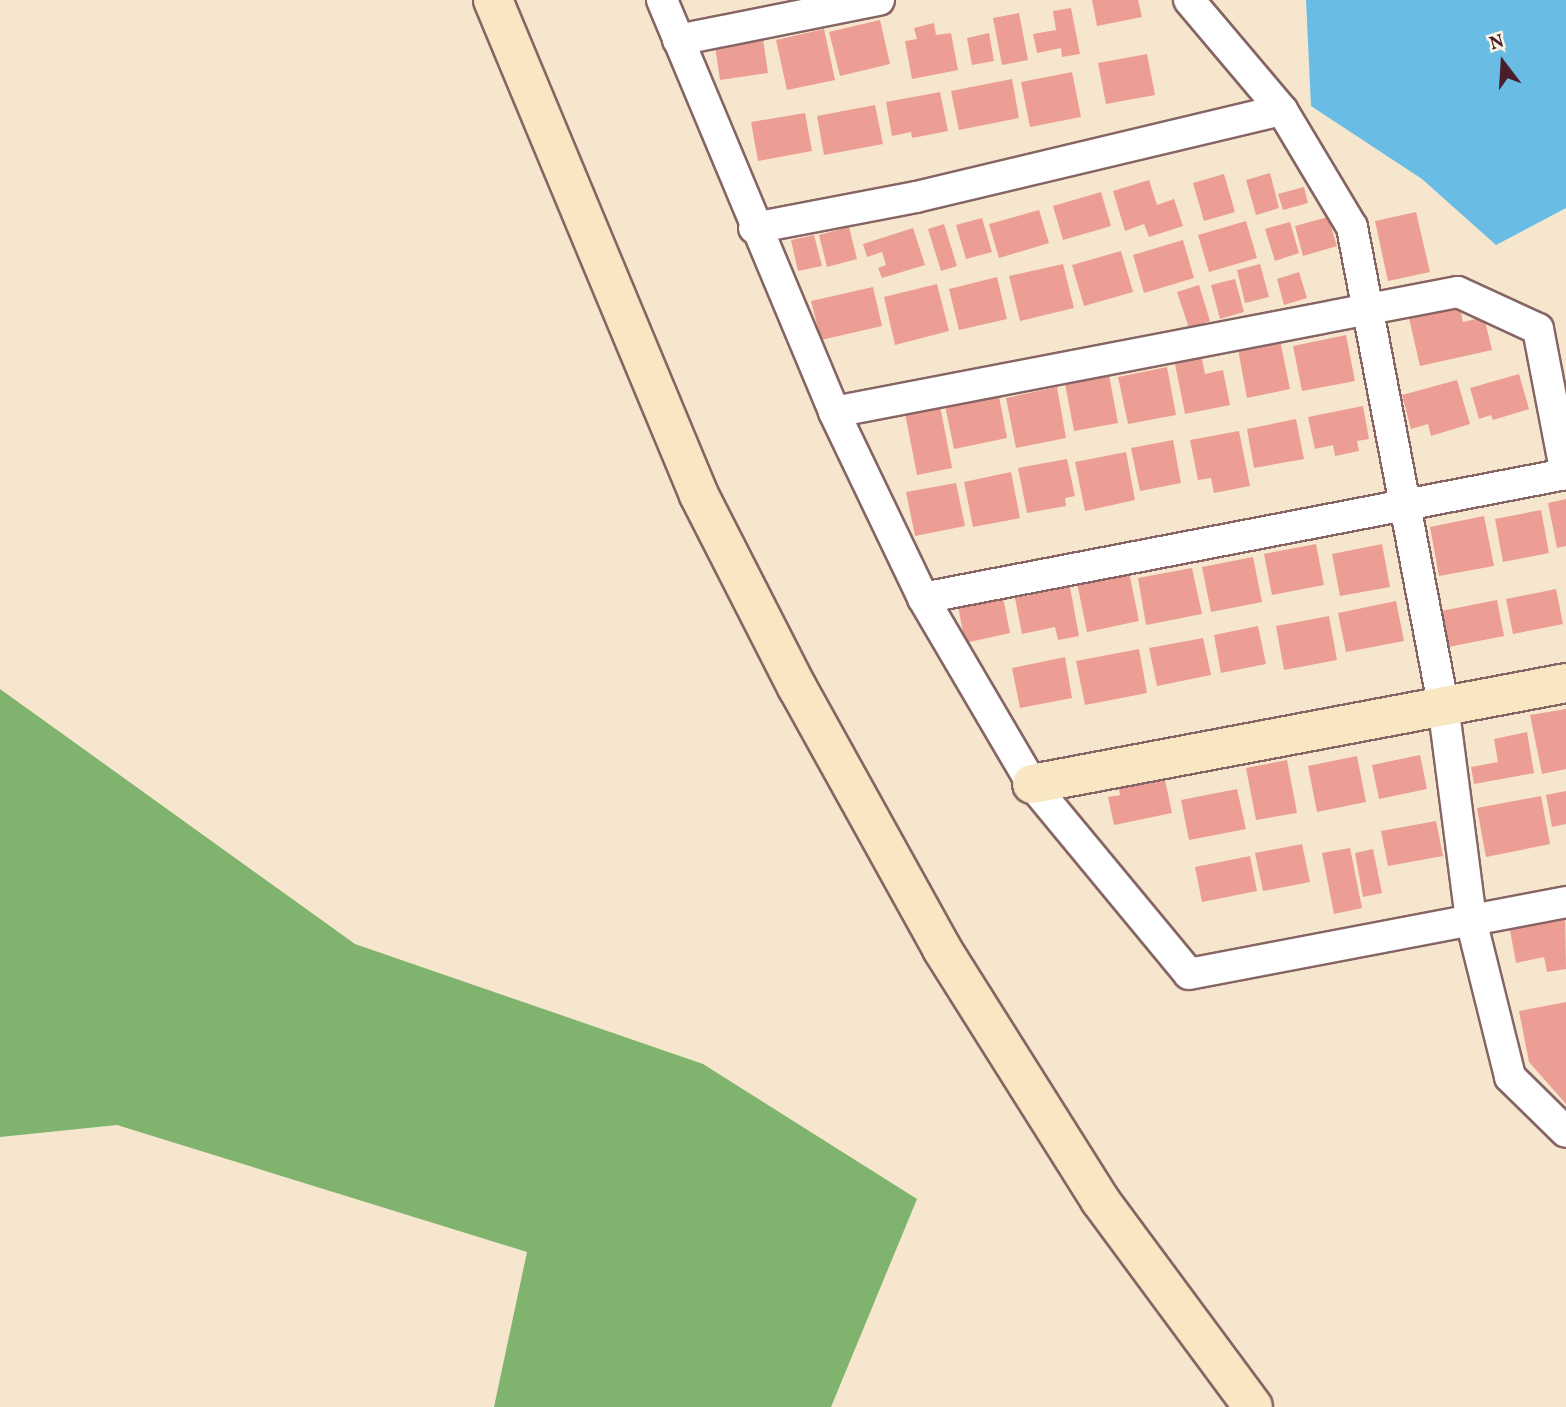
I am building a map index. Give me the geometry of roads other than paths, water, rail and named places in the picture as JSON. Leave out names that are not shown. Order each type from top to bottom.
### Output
[{"type":"street","points":[[493,0],[699,495],[797,687],[942,949],[1100,1200],[1253,1407]]},
{"type":"street","points":[[662,0],[754,228],[834,412],[923,598],[1032,784],[1189,974],[1566,902]]},
{"type":"street","points":[[678,40],[879,0]]},
{"type":"street","points":[[1189,0],[1282,110],[1352,227],[1443,704],[1471,920],[1510,1077],[1566,1132]]},
{"type":"street","points":[[754,228],[916,197],[1282,110]]},
{"type":"street","points":[[834,412],[1458,292],[1538,329],[1566,474],[923,598]]},
{"type":"street","points":[[1032,784],[1443,704],[1566,683]]},
{"type":"water","points":[[1306,0],[1566,0],[1566,208],[1496,245],[1422,179],[1311,106]]}]
